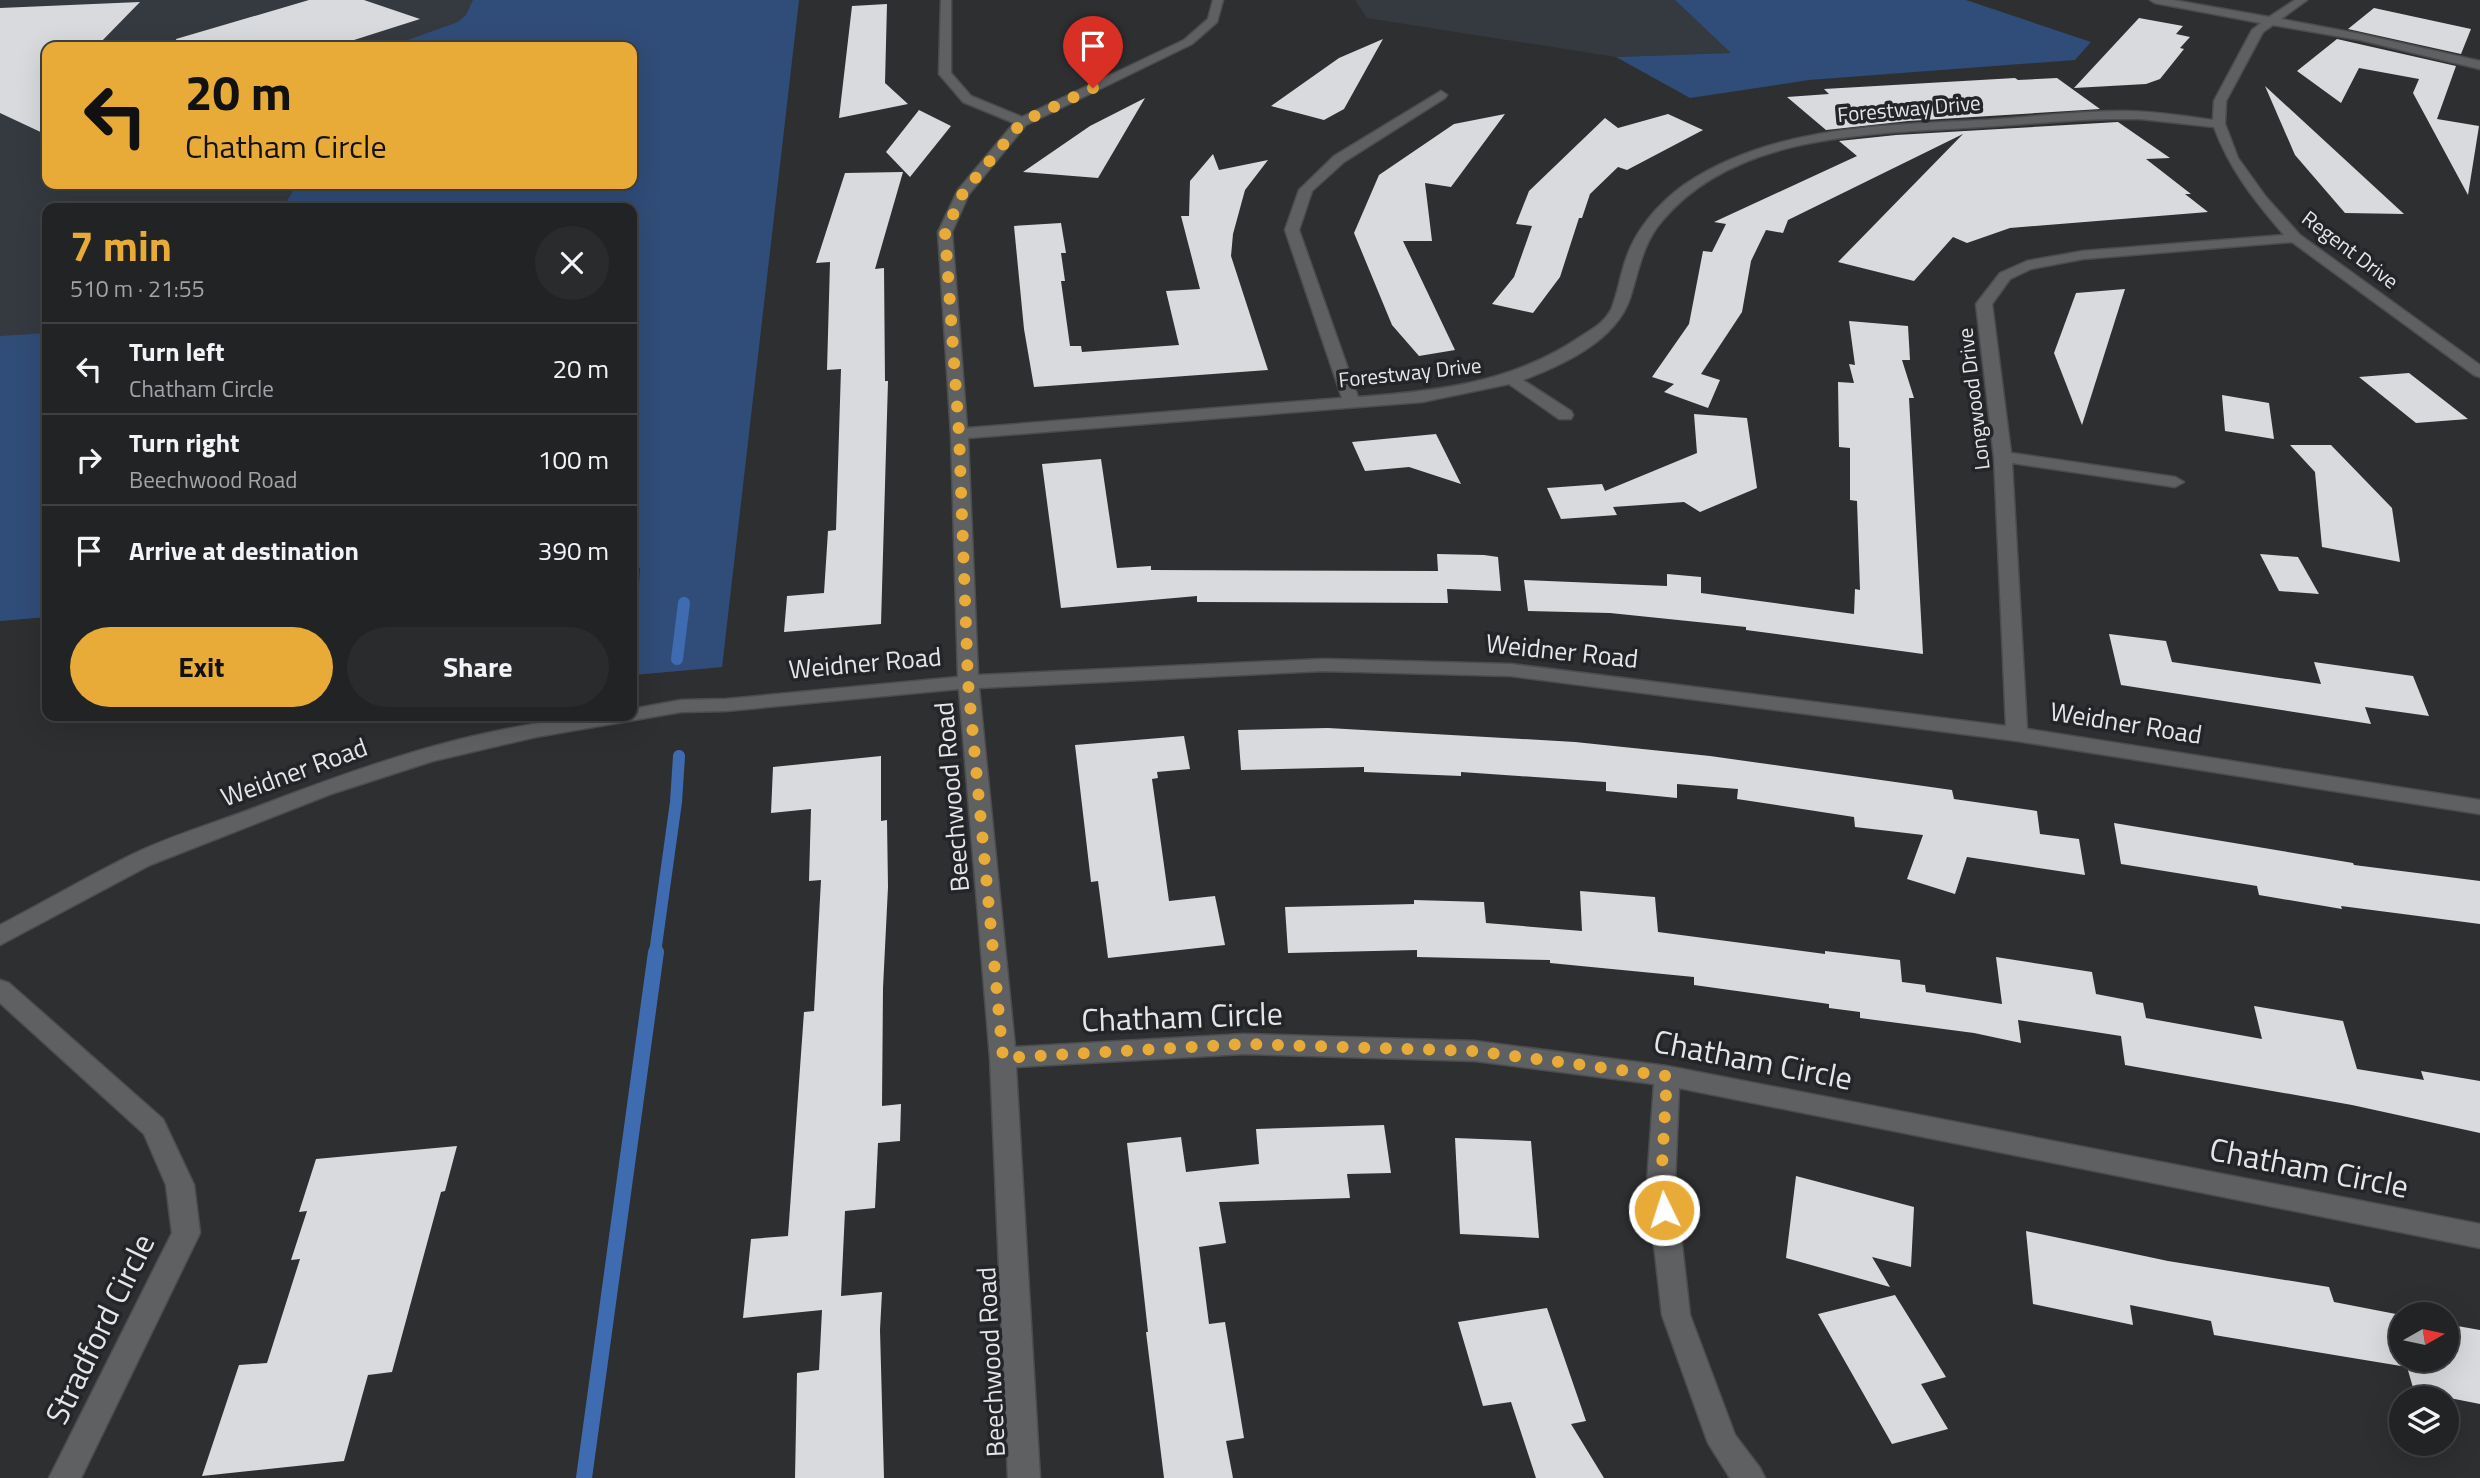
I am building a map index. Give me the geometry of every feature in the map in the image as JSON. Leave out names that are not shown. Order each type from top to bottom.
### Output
[{"type":"street","points":[[946,0],[945,74],[967,99],[1022,122]]},
{"type":"street","name":"Beechwood Road","points":[[1024,1478],[1003,1058],[968,682],[959,434],[945,232],[963,193],[1022,122],[1188,42],[1213,20],[1218,0]]},
{"type":"street","points":[[2155,0],[2360,37],[2480,65]]},
{"type":"street","points":[[2219,124],[2220,101],[2258,30],[2302,0]]},
{"type":"street","points":[[1350,401],[1292,230],[1306,190],[1339,159],[1441,95]]},
{"type":"street","name":"Forestway Drive","points":[[959,434],[1450,394],[1513,380],[1575,348],[1613,321],[1627,288],[1636,250],[1660,211],[1690,186],[1722,166],[1770,150],[1836,136],[1889,130],[2138,115],[2219,124]]},
{"type":"street","name":"Regent Drive","points":[[2219,124],[2232,158],[2261,200],[2295,239],[2480,372]]},
{"type":"street","name":"Longwood Drive","points":[[2017,734],[2003,457],[1984,304],[2005,276],[2027,265],[2083,255],[2295,239]]},
{"type":"street","points":[[1513,380],[1565,415]]},
{"type":"street","points":[[2003,457],[2175,482]]},
{"type":"street","name":"Weidner Road","points":[[637,714],[681,706],[726,705],[968,682],[1323,665],[1511,670],[2017,734],[2480,807]]},
{"type":"street","name":"Weidner Road","points":[[0,936],[142,859],[323,789],[428,755],[536,730],[592,721]]},
{"type":"street","name":"Stradford Circle","points":[[0,989],[154,1127],[180,1185],[186,1233],[65,1478]]},
{"type":"street","name":"Chatham Circle","points":[[1003,1058],[1258,1045],[1475,1051],[1667,1076],[2480,1236]]},
{"type":"street","points":[[1667,1076],[1661,1184],[1675,1315],[1723,1443],[1749,1478]]},
{"type":"shaded area","points":[[0,0],[799,0],[722,667],[637,675],[640,568],[637,568],[637,203],[42,203],[42,617],[0,621]]},
{"type":"shaded area","points":[[473,0],[799,0],[722,667],[637,675],[640,568],[637,568],[637,203],[286,203],[294,189],[637,189],[637,42],[402,42],[458,22],[466,15]]},
{"type":"shaded area","points":[[1355,0],[1675,0],[1732,53],[1616,57],[1367,18]]},
{"type":"shaded area","points":[[1675,0],[1966,0],[2091,42],[2075,60],[1809,80],[1690,98],[1616,57],[1731,53]]},
{"type":"shaded area","points":[[42,333],[42,617],[0,621],[0,336]]},
{"type":"building","points":[[309,0],[364,0],[420,19],[348,42],[177,42],[176,39]]},
{"type":"building","points":[[140,2],[101,42],[42,42],[42,133],[0,113],[0,8]]},
{"type":"building","points":[[887,4],[885,83],[908,104],[839,118],[852,6]]},
{"type":"building","points":[[2374,8],[2471,29],[2461,54],[2348,29]]},
{"type":"building","points":[[2139,18],[2183,26],[2176,34],[2190,37],[2160,79],[2146,84],[2074,88]]},
{"type":"building","points":[[1383,39],[1344,109],[1324,120],[1271,106],[1339,58]]},
{"type":"building","points":[[2337,39],[2456,66],[2437,119],[2479,126],[2468,195],[2413,93],[2419,79],[2359,68],[2341,103],[2297,71]]},
{"type":"building","points":[[2057,78],[2100,109],[1908,121],[1826,130],[1787,97],[1829,94],[1824,89]]},
{"type":"building","points":[[2265,86],[2404,214],[2345,213],[2295,155]]},
{"type":"building","points":[[1145,98],[1098,178],[1023,172],[1090,126]]},
{"type":"building","points":[[919,110],[951,126],[910,177],[886,152]]},
{"type":"building","points":[[1505,114],[1451,187],[1425,183],[1432,241],[1403,241],[1455,350],[1419,356],[1392,325],[1354,233],[1379,175],[1454,124]]},
{"type":"building","points":[[1668,114],[1703,130],[1627,170],[1618,167],[1590,194],[1582,218],[1579,218],[1560,277],[1533,313],[1492,304],[1514,277],[1532,226],[1516,224],[1529,191],[1605,118],[1618,128]]},
{"type":"building","points":[[2118,122],[2170,158],[2146,159],[2191,194],[2185,194],[2208,212],[2010,228],[1967,243],[1953,237],[1914,281],[1838,262],[1963,134],[1788,220],[1783,233],[1766,230],[1751,261],[1742,312],[1701,374],[1720,380],[1708,408],[1664,392],[1674,384],[1652,377],[1689,324],[1703,251],[1712,252],[1726,224],[1714,222],[1857,156],[1839,141],[1896,135]]},
{"type":"building","points":[[1213,154],[1219,170],[1268,160],[1245,190],[1233,234],[1231,256],[1268,370],[1034,387],[1024,329],[1014,226],[1061,223],[1066,253],[1061,253],[1065,281],[1061,281],[1070,346],[1081,346],[1082,352],[1179,345],[1166,291],[1200,289],[1181,216],[1189,216],[1190,181]]},
{"type":"building","points":[[903,172],[875,269],[884,268],[885,381],[888,381],[881,624],[784,632],[787,596],[824,593],[828,531],[836,530],[841,369],[827,370],[830,262],[816,263],[845,173]]},
{"type":"building","points":[[2125,289],[2082,425],[2054,353],[2076,293]]},
{"type":"building","points":[[1849,321],[1908,326],[1910,360],[1902,360],[1914,398],[1909,398],[1923,654],[1746,630],[1746,627],[1610,613],[1528,611],[1524,580],[1667,586],[1667,574],[1701,577],[1701,593],[1854,614],[1855,589],[1860,590],[1857,501],[1850,500],[1850,448],[1839,447],[1838,382],[1854,383],[1849,364],[1855,365]]},
{"type":"building","points":[[2409,373],[2468,419],[2416,423],[2359,377]]},
{"type":"building","points":[[2222,395],[2269,403],[2274,439],[2225,431]]},
{"type":"building","points":[[1694,414],[1747,418],[1757,488],[1700,512],[1684,502],[1613,507],[1617,515],[1561,519],[1547,488],[1602,484],[1605,491],[1697,453]]},
{"type":"building","points":[[1436,434],[1461,484],[1409,467],[1365,471],[1352,442]]},
{"type":"building","points":[[2290,445],[2331,445],[2392,508],[2400,562],[2322,547],[2315,472]]},
{"type":"building","points":[[1101,459],[1117,568],[1151,566],[1151,570],[1438,571],[1437,554],[1484,555],[1498,557],[1501,591],[1447,589],[1448,603],[1197,602],[1197,596],[1061,608],[1042,464]]},
{"type":"building","points":[[2260,554],[2298,557],[2319,594],[2279,591]]},
{"type":"building","points":[[2109,634],[2166,641],[2172,662],[2321,684],[2314,662],[2413,676],[2429,716],[2365,707],[2371,724],[2121,685]]},
{"type":"building","points":[[1328,728],[1575,742],[1710,756],[1952,790],[1954,799],[2037,811],[2040,834],[2079,839],[2085,875],[1967,857],[1955,894],[1907,879],[1923,835],[1855,827],[1854,817],[1737,799],[1738,789],[1677,784],[1677,798],[1606,791],[1606,782],[1461,772],[1461,776],[1364,772],[1364,767],[1241,770],[1238,730]]},
{"type":"building","points":[[1184,736],[1190,769],[1157,772],[1158,778],[1152,779],[1169,901],[1215,896],[1225,945],[1108,958],[1098,881],[1091,882],[1075,745]]},
{"type":"building","points":[[881,756],[881,821],[887,820],[888,887],[883,988],[882,1106],[901,1104],[900,1141],[878,1143],[875,1208],[845,1211],[841,1296],[882,1292],[880,1330],[884,1478],[795,1478],[797,1373],[819,1370],[822,1310],[743,1318],[751,1239],[788,1236],[804,1012],[814,1011],[821,880],[809,881],[811,809],[771,813],[773,767]]},
{"type":"building","points":[[2114,823],[2354,865],[2480,881],[2480,924],[2341,906],[2342,909],[2259,895],[2257,886],[2121,864]]},
{"type":"building","points":[[1580,891],[1655,897],[1658,932],[1825,954],[1825,951],[1900,960],[1902,982],[1925,985],[1926,992],[2002,1004],[1996,957],[2092,972],[2096,994],[2143,1003],[2146,1018],[2262,1039],[2254,1006],[2343,1021],[2357,1069],[2424,1080],[2421,1071],[2480,1081],[2480,1133],[2352,1105],[2125,1065],[2121,1036],[2018,1020],[2021,1043],[1974,1033],[1860,1018],[1860,1012],[1829,1008],[1829,1004],[1694,985],[1694,977],[1550,963],[1550,960],[1417,957],[1417,950],[1288,953],[1285,907],[1414,904],[1414,900],[1484,902],[1486,923],[1582,931]]},
{"type":"building","points":[[1384,1125],[1391,1173],[1347,1174],[1350,1198],[1219,1202],[1226,1243],[1199,1247],[1209,1324],[1225,1322],[1244,1438],[1226,1441],[1233,1478],[1164,1478],[1127,1143],[1181,1137],[1186,1172],[1259,1164],[1256,1129]]},
{"type":"building","points":[[1455,1138],[1531,1141],[1539,1238],[1460,1234]]},
{"type":"building","points":[[457,1146],[445,1191],[441,1192],[392,1372],[368,1375],[344,1461],[202,1476],[239,1365],[267,1363],[300,1259],[291,1260],[307,1211],[299,1212],[316,1159]]},
{"type":"building","points":[[1796,1176],[1914,1207],[1911,1267],[1872,1257],[1890,1287],[1786,1258]]},
{"type":"building","points":[[2026,1231],[2168,1261],[2329,1287],[2334,1302],[2389,1313],[2389,1364],[2214,1335],[2211,1321],[2130,1305],[2133,1325],[2033,1304]]},
{"type":"building","points":[[1895,1295],[1946,1377],[1921,1384],[1948,1429],[1892,1444],[1818,1314]]},
{"type":"building","points":[[1547,1308],[1586,1421],[1571,1424],[1604,1478],[1536,1478],[1511,1402],[1483,1406],[1458,1322]]},
{"type":"building","points":[[2459,1326],[2480,1330],[2480,1404],[2459,1400],[2459,1386],[2413,1386],[2408,1372],[2459,1372]]},
{"type":"waterway","points":[[677,659],[684,603]]},
{"type":"waterway","points":[[655,953],[676,802],[679,756]]},
{"type":"waterway","points":[[584,1478],[656,952]]},
{"type":"route","points":[[1093,88],[1022,122],[963,193],[945,232],[959,434],[968,682],[1003,1058],[1244,1044],[1475,1051],[1667,1076],[1661,1184],[1664,1210]]}]
